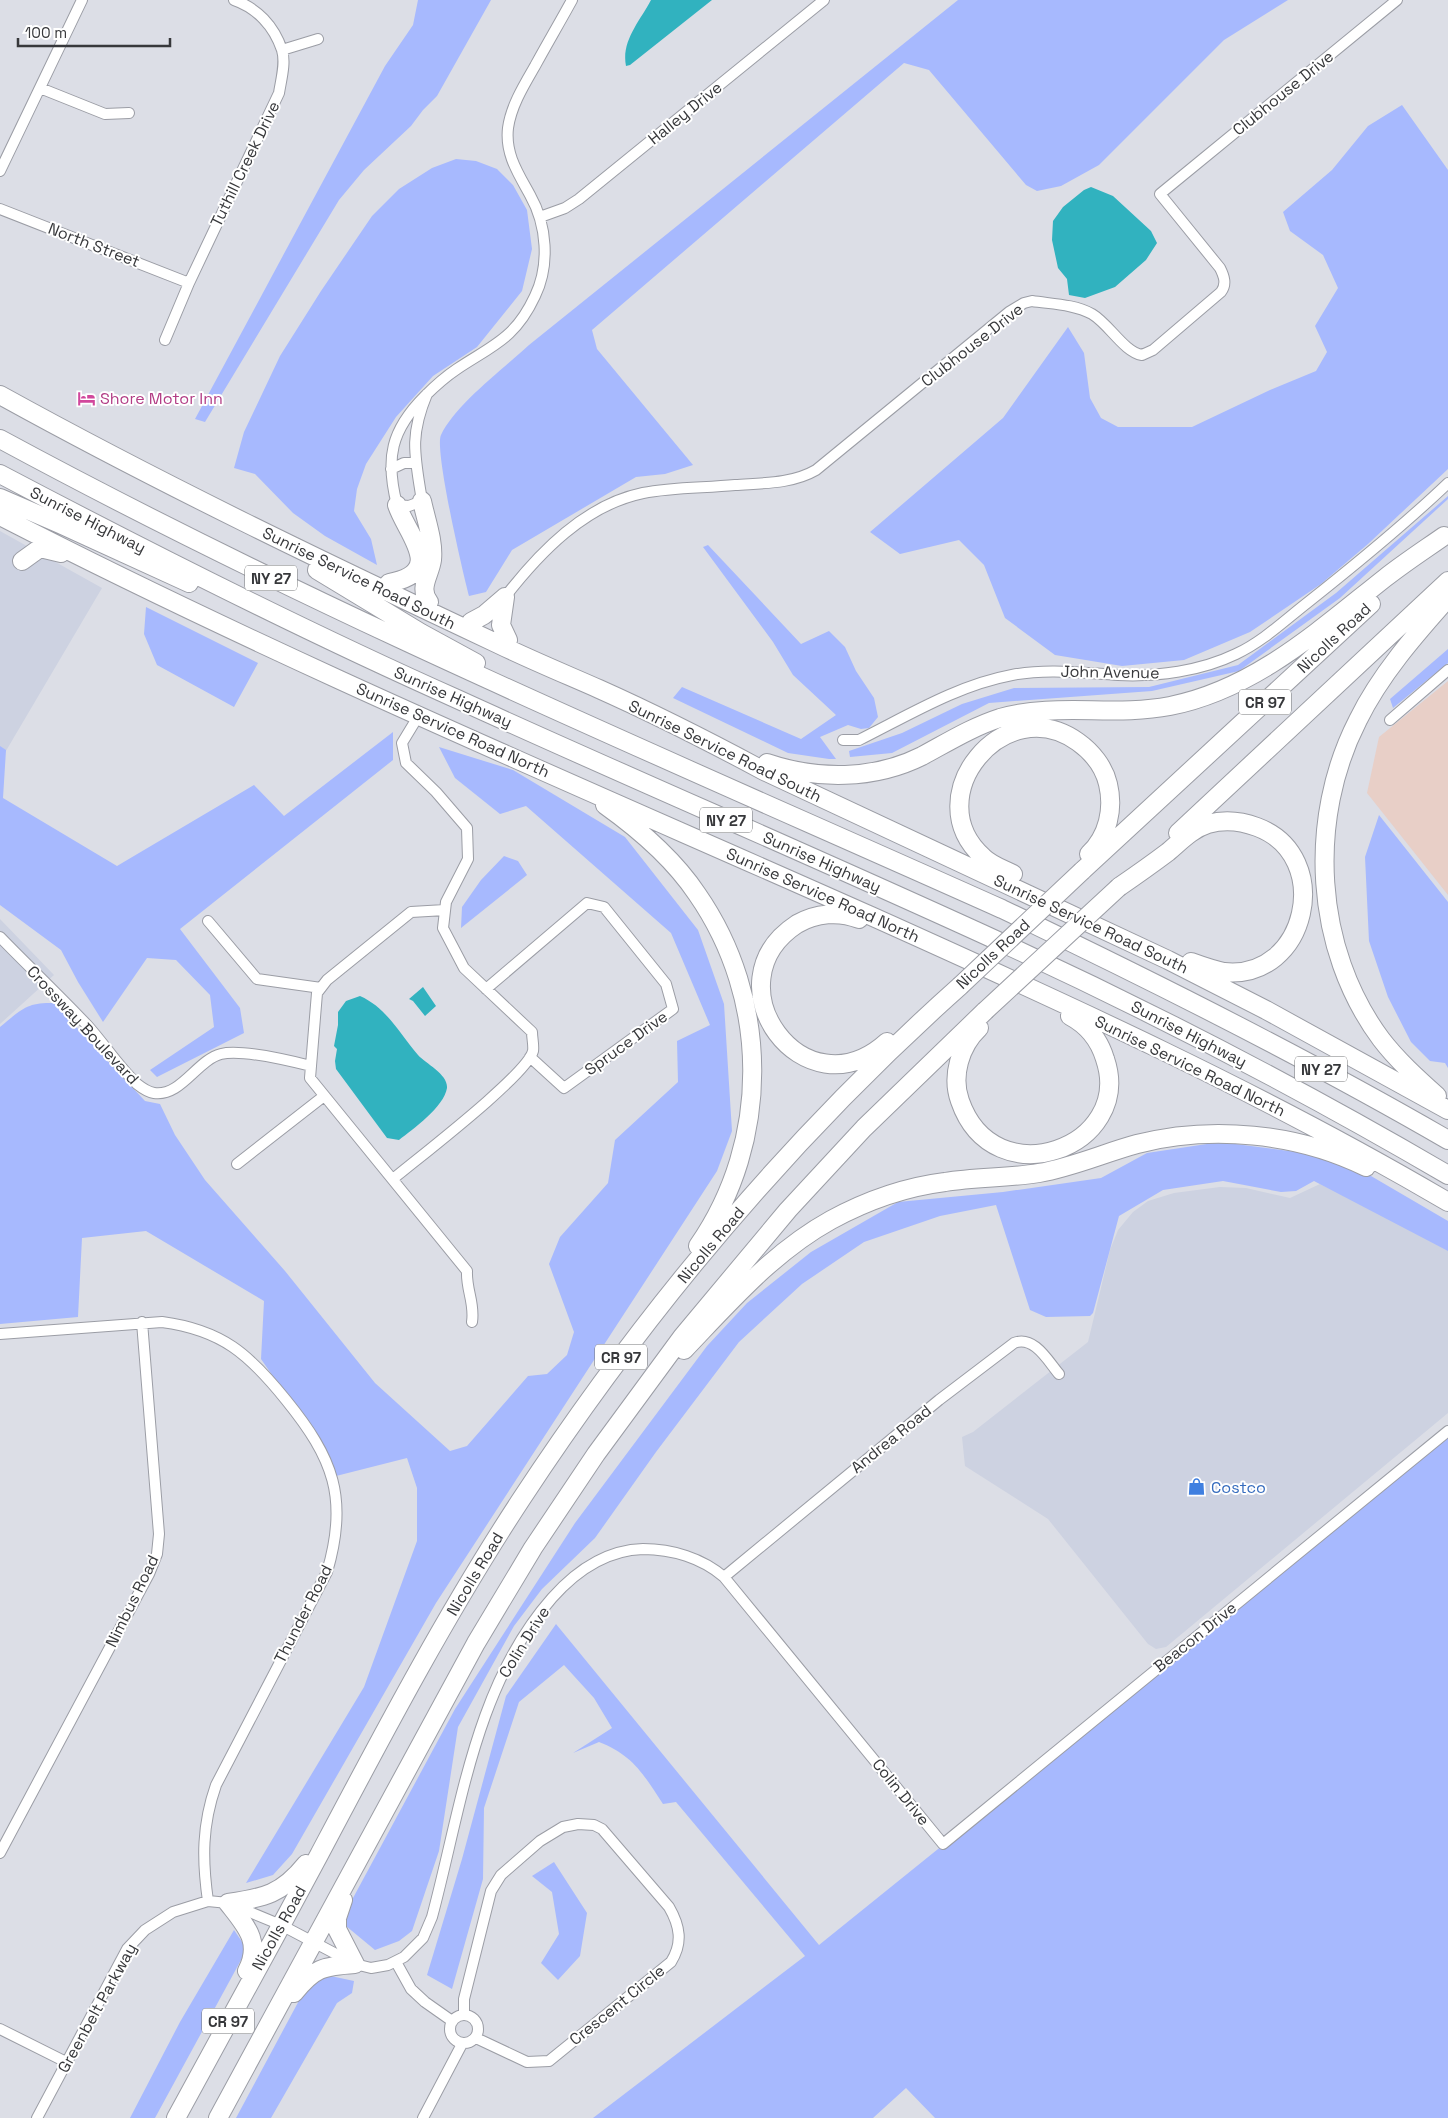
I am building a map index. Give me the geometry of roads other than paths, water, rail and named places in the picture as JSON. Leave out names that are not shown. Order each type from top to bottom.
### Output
[{"type":"highway","name":"Sunrise Service Road South","points":[[0,395],[185,494],[259,530],[550,669],[600,690],[716,745],[773,775],[1136,944],[1266,1010],[1448,1108]]},
{"type":"highway","name":"Sunrise Highway","points":[[0,439],[220,553],[412,646],[977,898],[1084,948],[1271,1042],[1448,1140]]},
{"type":"highway","name":"Sunrise Highway","points":[[0,474],[253,603],[455,698],[1076,978],[1264,1073],[1448,1175]]},
{"type":"highway","points":[[185,494],[229,525],[308,564],[546,706]]},
{"type":"highway","points":[[0,498],[179,580],[253,603]]},
{"type":"highway","points":[[422,501],[432,559],[424,585],[425,594],[429,602]]},
{"type":"highway","points":[[389,583],[402,580],[411,574],[417,567],[420,558],[419,547],[403,520],[397,505]]},
{"type":"highway","points":[[0,517],[20,538],[23,550],[22,561],[40,548],[82,558]]},
{"type":"highway","name":"Sunrise Service Road North","points":[[0,517],[193,612],[419,715],[1010,978],[1222,1080],[1369,1157],[1448,1202]]},
{"type":"highway","points":[[259,530],[328,555],[389,583],[556,663],[600,690]]},
{"type":"highway","points":[[716,745],[788,769],[823,775],[852,774],[882,770],[909,761],[977,727],[1008,716],[1053,710],[1128,711],[1170,706],[1190,701],[1230,686],[1269,666],[1446,534]]},
{"type":"highway","name":"Nicolls Road","points":[[176,2118],[409,1686],[498,1535],[588,1404],[654,1315],[725,1228],[851,1090],[1042,908],[1079,868],[1446,534]]},
{"type":"highway","name":"CR 97","points":[[218,2118],[448,1692],[504,1595],[564,1500],[627,1410],[716,1295],[788,1210],[864,1128],[988,1014],[1027,973],[1448,582]]},
{"type":"highway","points":[[471,622],[505,598]]},
{"type":"highway","points":[[505,598],[501,625],[508,640]]},
{"type":"highway","points":[[1448,598],[1392,668],[1358,718],[1342,756],[1330,800],[1324,862],[1327,904],[1335,944],[1358,1002],[1381,1039],[1393,1054],[1448,1108]]},
{"type":"highway","points":[[1064,910],[1012,874],[988,861],[976,850],[966,834],[960,806],[964,777],[980,752],[994,741],[1021,730],[1050,730],[1076,740],[1098,762],[1108,782],[1111,804],[1110,815],[1098,842],[1079,868]]},
{"type":"highway","points":[[578,785],[652,842],[673,863],[697,893],[714,920],[730,954],[744,995],[750,1032],[753,1063],[751,1107],[736,1171],[711,1225],[654,1315]]},
{"type":"highway","points":[[1119,887],[1192,832],[1209,824],[1229,821],[1251,825],[1274,836],[1290,852],[1300,873],[1304,895],[1298,927],[1279,953],[1258,967],[1235,972],[1224,972],[1136,944]]},
{"type":"highway","points":[[929,942],[852,916],[829,914],[810,918],[791,929],[772,950],[762,975],[762,999],[773,1030],[787,1046],[805,1058],[836,1064],[857,1061],[867,1057],[899,1031],[938,1006]]},
{"type":"highway","points":[[988,1014],[970,1038],[959,1059],[956,1073],[959,1098],[971,1124],[992,1143],[1015,1153],[1051,1152],[1072,1143],[1091,1128],[1106,1098],[1109,1075],[1103,1054],[1098,1043],[1086,1027],[1010,978]]},
{"type":"highway","points":[[627,1410],[725,1307],[772,1261],[791,1246],[847,1212],[906,1190],[944,1182],[1042,1172],[1159,1139],[1222,1134],[1282,1140],[1342,1157],[1395,1182],[1448,1211]]},
{"type":"highway","points":[[227,2023],[251,1963],[254,1950],[248,1930],[228,1903],[260,1898],[286,1886],[331,1832]]},
{"type":"highway","points":[[265,2032],[310,1974],[326,1966],[355,1964],[339,1934],[337,1918],[354,1866]]},
{"type":"street","points":[[0,171],[82,0]]},
{"type":"street","points":[[234,0],[261,14],[282,50],[318,39]]},
{"type":"street","points":[[428,394],[416,422],[416,463],[422,501],[408,506],[397,505],[391,468],[391,455],[397,432],[410,411],[428,394],[454,371],[499,344],[514,330],[526,314],[537,293],[543,270],[545,246],[540,217],[509,153],[508,128],[510,116],[521,92],[572,0]]},
{"type":"street","name":"Halley Drive","points":[[540,217],[566,208],[579,199],[824,0]]},
{"type":"street","name":"Clubhouse Drive","points":[[505,598],[527,570],[561,537],[596,512],[621,500],[654,492],[794,480],[816,470],[1008,312],[1024,302],[1039,302],[1083,310],[1102,321],[1132,352],[1142,355],[1153,350],[1221,292],[1225,281],[1220,268],[1160,194],[1397,0]]},
{"type":"street","name":"Tuthill Creek Drive","points":[[165,340],[189,282],[279,94],[283,64],[282,50]]},
{"type":"street","points":[[40,88],[105,114],[129,113]]},
{"type":"street","name":"North Street","points":[[0,209],[189,282]]},
{"type":"street","points":[[391,468],[404,463],[416,463]]},
{"type":"street","name":"John Avenue","points":[[843,740],[860,740],[968,687],[1013,674],[1044,671],[1146,675],[1174,672],[1201,666],[1236,654],[1260,640],[1316,596],[1412,518],[1448,483]]},
{"type":"street","points":[[1390,720],[1448,670]]},
{"type":"street","points":[[393,1179],[490,1098],[527,1063],[534,1050],[532,1032],[464,968],[443,928],[446,902],[468,859],[467,828],[436,792],[406,763],[402,743],[419,715]]},
{"type":"street","name":"Spruce Drive","points":[[486,989],[587,903],[604,907],[666,984],[673,1009],[564,1088],[530,1057]]},
{"type":"street","points":[[445,910],[411,912],[327,980],[317,993],[310,1078],[467,1271],[467,1282],[474,1309],[472,1322]]},
{"type":"street","points":[[208,921],[257,979],[321,988]]},
{"type":"street","name":"Crossway Boulevard","points":[[0,937],[89,1027],[137,1084],[148,1091],[160,1093],[171,1090],[220,1054],[227,1053],[269,1058],[311,1066]]},
{"type":"street","points":[[237,1164],[324,1096]]},
{"type":"street","name":"Thunder Road","points":[[0,1334],[142,1322],[183,1325],[210,1333],[234,1346],[255,1364],[307,1425],[323,1451],[332,1478],[336,1504],[337,1526],[335,1541],[327,1572],[223,1770],[211,1798],[203,1846],[208,1901]]},
{"type":"street","name":"Nimbus Road","points":[[0,1853],[149,1574],[157,1554],[159,1534],[142,1322]]},
{"type":"street","name":"Andrea Road","points":[[724,1576],[939,1400],[1014,1343],[1024,1341],[1033,1345],[1059,1374]]},
{"type":"street","name":"Beacon Drive","points":[[943,1844],[1448,1431]]},
{"type":"street","name":"Colin Drive","points":[[313,1942],[355,1964],[371,1968],[396,1962],[417,1946],[423,1938],[432,1917],[472,1757],[488,1706],[510,1658],[547,1603],[573,1576],[603,1558],[631,1549],[659,1550],[686,1556],[712,1567],[724,1576],[943,1844]]},
{"type":"street","name":"Crescent Circle","points":[[464,2015],[464,1999],[495,1882],[540,1841],[563,1827],[578,1824],[594,1825],[602,1829],[669,1907],[677,1921],[679,1946],[671,1962],[548,2061],[527,2062],[476,2038]]},
{"type":"street","name":"Greenbelt Parkway","points":[[37,2118],[122,1958],[131,1944],[145,1930],[164,1917],[182,1908],[208,1901],[228,1903],[281,1925],[313,1942]]},
{"type":"street","points":[[396,1962],[411,1989],[425,2002],[452,2021]]},
{"type":"street","points":[[464,2015],[470,2016],[477,2023],[478,2029],[476,2038],[462,2044],[455,2041],[450,2035],[449,2028],[452,2021],[464,2015]]},
{"type":"street","points":[[0,2029],[66,2062]]},
{"type":"street","points":[[423,2118],[462,2044]]},
{"type":"place","name":"Shore Motor Inn","points":[[86,398]]},
{"type":"place","name":"Costco","points":[[1197,1487]]}]
